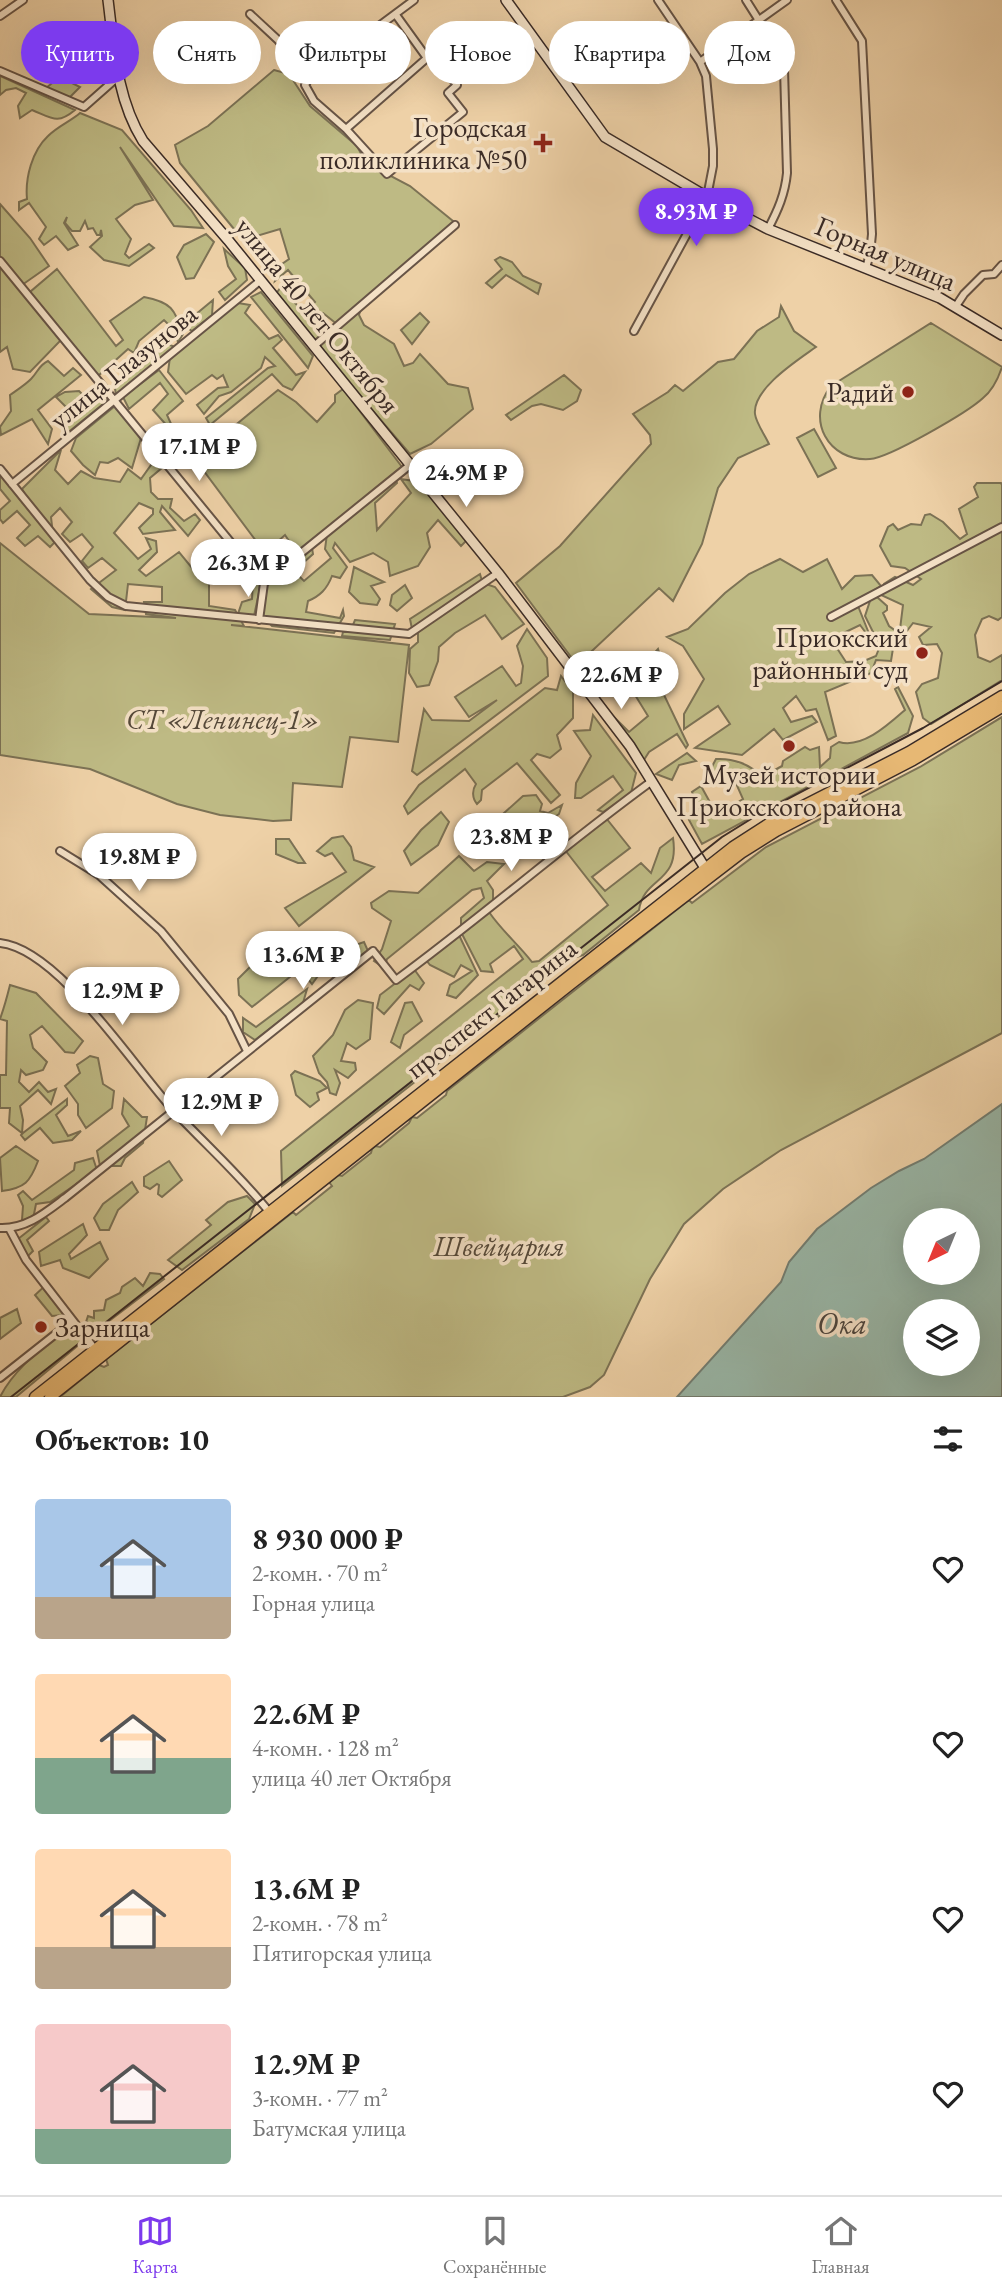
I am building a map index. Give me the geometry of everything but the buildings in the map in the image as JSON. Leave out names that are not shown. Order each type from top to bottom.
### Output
[{"type":"main road","name":"проспект Гагарина","points":[[35,1397],[572,983],[770,823],[909,752],[1002,696]]},
{"type":"main road","name":"проспект Гагарина","points":[[708,872],[776,831],[913,760],[1002,707]]},
{"type":"main road","name":"проспект Гагарина","points":[[50,1397],[272,1215]]},
{"type":"street","points":[[0,16],[23,0]]},
{"type":"street","name":"улица 40 лет Октября","points":[[108,0],[111,21]]},
{"type":"street","points":[[388,21],[414,0]]},
{"type":"street","name":"Горная улица","points":[[506,0],[605,137],[707,197],[768,229],[956,306],[1002,335]]},
{"type":"street","points":[[634,331],[707,197],[713,149],[706,76],[700,62],[658,0]]},
{"type":"street","points":[[746,0],[777,48],[784,69],[787,173],[779,208],[768,229]]},
{"type":"street","points":[[700,62],[787,0]]},
{"type":"street","points":[[836,0],[862,41],[872,234],[866,268]]},
{"type":"street","points":[[250,15],[275,37]]},
{"type":"street","points":[[396,15],[425,55]]},
{"type":"street","points":[[346,129],[425,60]]},
{"type":"street","points":[[0,71],[21,80]]},
{"type":"street","points":[[31,84],[85,107],[110,84]]},
{"type":"street","name":"улица 40 лет Октября","points":[[121,84],[132,124],[143,141],[261,280],[498,573],[630,746],[708,872]]},
{"type":"street","points":[[306,84],[314,101],[346,129],[387,174],[463,112],[448,93],[456,84]]},
{"type":"street","points":[[314,346],[455,225]]},
{"type":"street","points":[[0,261],[264,583]]},
{"type":"street","points":[[956,306],[983,275],[995,274],[1002,265]]},
{"type":"street","name":"улица Глазунова","points":[[12,484],[261,280]]},
{"type":"street","points":[[259,620],[264,583],[410,465]]},
{"type":"street","points":[[0,469],[90,580],[108,597],[126,606],[409,634],[498,573]]},
{"type":"street","points":[[831,617],[1002,527]]},
{"type":"street","points":[[0,1228],[34,1221],[117,1158],[373,951],[396,980],[490,909],[606,814],[652,781]]},
{"type":"street","points":[[60,851],[99,875],[161,931],[229,1014],[247,1051]]},
{"type":"street","points":[[0,943],[26,952],[82,999],[174,1110],[228,1163],[272,1215]]},
{"type":"street","points":[[9,1228],[26,1260],[95,1349]]},
{"type":"street","points":[[0,1378],[72,1321]]},
{"type":"green space","points":[[274,70],[275,84],[296,84],[310,106],[357,146],[366,163],[410,186],[453,221],[454,228],[361,308],[359,315],[364,325],[394,344],[404,366],[413,363],[420,354],[448,384],[468,388],[473,409],[431,444],[410,454],[317,346],[339,332],[338,325],[323,313],[312,322],[322,334],[314,342],[275,295],[281,287],[304,313],[315,302],[288,270],[275,281],[279,266],[289,259],[280,229],[243,240],[180,163],[175,145],[208,126],[258,84],[261,84]]},
{"type":"green space","points":[[0,76],[75,110],[59,119],[32,110],[20,118],[18,106],[26,93],[16,88],[6,90],[0,95]]},
{"type":"green space","points":[[51,84],[74,84],[80,87],[69,98],[46,88]]},
{"type":"green space","points":[[80,113],[122,130],[191,210],[203,228],[174,226],[120,147],[153,200],[135,205],[116,219],[131,239],[125,254],[129,258],[149,244],[154,248],[129,266],[104,260],[90,247],[102,236],[101,230],[100,235],[97,235],[93,228],[88,229],[85,221],[80,231],[72,231],[65,223],[67,217],[64,223],[78,245],[68,250],[56,236],[44,245],[39,239],[46,227],[29,203],[19,210],[19,202],[27,199],[31,165],[42,142]]},
{"type":"green space","points":[[0,204],[30,238],[49,266],[22,285],[0,256]]},
{"type":"green space","points":[[206,234],[214,242],[194,278],[186,279],[177,257],[184,245]]},
{"type":"green space","points":[[224,249],[245,268],[247,280],[225,300],[219,292],[236,279],[228,266]]},
{"type":"green space","points":[[500,257],[512,262],[523,276],[541,284],[538,294],[506,275],[492,288],[486,283],[502,269],[495,260]]},
{"type":"green space","points":[[0,266],[61,340],[30,372],[13,369],[7,347],[0,352]]},
{"type":"green space","points":[[57,269],[116,346],[123,340],[110,321],[144,297],[160,301],[171,308],[183,334],[178,342],[173,329],[164,320],[139,341],[134,353],[128,349],[98,376],[30,292]]},
{"type":"green space","points":[[261,292],[313,356],[308,368],[251,297]]},
{"type":"green space","points":[[213,300],[212,315],[192,331],[183,325]]},
{"type":"green space","points":[[238,303],[250,305],[245,313],[269,339],[278,335],[282,340],[273,348],[296,375],[305,372],[292,390],[283,386],[272,374],[210,425],[206,418],[268,368],[275,366],[265,357],[261,368],[231,392],[219,396],[204,414],[197,405],[218,388],[228,387],[223,375],[217,379],[212,375],[186,394],[168,372],[170,357]]},
{"type":"green space","points":[[781,306],[794,331],[816,347],[768,385],[756,404],[756,418],[769,444],[738,458],[718,488],[702,544],[673,601],[659,588],[577,665],[516,583],[560,546],[651,444],[650,435],[633,414],[675,385],[683,391],[718,362],[734,359],[757,331],[779,317]]},
{"type":"green space","points":[[420,313],[429,322],[412,344],[401,330]]},
{"type":"green space","name":"Радий","points":[[931,323],[1002,367],[992,388],[962,413],[880,457],[855,458],[832,446],[825,436],[820,412],[823,399],[831,386]]},
{"type":"green space","points":[[165,343],[175,347],[116,395],[114,382]]},
{"type":"green space","points":[[48,361],[64,376],[73,368],[81,375],[38,410],[52,429],[48,444],[32,419],[1,435],[0,427],[11,411],[10,395],[29,381]]},
{"type":"green space","points":[[159,370],[183,401],[167,415],[177,437],[153,410],[168,394],[160,383],[129,409],[123,397]]},
{"type":"green space","points":[[564,375],[581,390],[577,401],[563,410],[541,404],[532,406],[511,420],[506,415]]},
{"type":"green space","points":[[343,389],[402,467],[267,577],[265,573],[293,547],[285,535],[266,552],[262,549],[186,447],[218,448],[221,437],[278,390],[296,402],[317,422],[335,402],[335,395]]},
{"type":"green space","points":[[79,391],[89,401],[102,394],[107,401],[66,434],[63,422],[72,413],[56,397],[65,392]]},
{"type":"green space","points":[[115,406],[141,438],[132,468],[118,458],[108,463],[100,462],[95,475],[71,451],[76,438]]},
{"type":"green space","points":[[814,429],[836,468],[818,477],[797,438]]},
{"type":"green space","name":"СТ «Ленинец-1»","points":[[61,450],[55,470],[68,484],[81,471],[94,478],[120,482],[128,469],[141,479],[156,458],[163,467],[150,478],[151,492],[158,499],[172,499],[170,508],[184,521],[195,514],[200,520],[188,536],[162,506],[160,512],[175,530],[143,534],[139,528],[153,514],[153,509],[139,503],[114,533],[138,559],[151,549],[146,538],[156,541],[157,552],[139,570],[146,576],[179,552],[201,579],[209,583],[209,606],[235,610],[244,626],[231,625],[409,645],[398,742],[350,737],[342,787],[293,783],[291,820],[273,821],[220,815],[177,804],[90,769],[0,755],[0,543],[89,614],[176,618],[146,614],[144,602],[162,602],[162,587],[128,584],[125,610],[112,607],[91,589],[116,570],[102,558],[88,568],[82,561],[93,547],[82,534],[70,542],[62,534],[72,522],[60,508],[51,517],[54,543],[50,547],[38,536],[25,546],[17,538],[30,525],[17,511],[3,523],[0,519],[0,510],[10,501],[0,489],[0,473],[22,502],[26,496],[22,489]]},
{"type":"green space","points":[[401,479],[420,482],[467,540],[461,546],[438,520],[427,533],[430,547],[418,566],[390,576],[388,562],[373,553],[350,562],[335,543],[333,548],[347,567],[340,578],[332,576],[323,592],[308,601],[306,612],[340,618],[343,610],[344,616],[334,633],[272,626],[262,616],[266,587],[277,574],[312,548],[313,554],[294,571],[304,581],[331,558],[325,549],[327,534],[396,480],[397,483],[375,503],[377,530],[411,493]]},
{"type":"green space","points":[[977,483],[1002,485],[1002,617],[998,620],[989,616],[982,619],[975,635],[978,657],[990,662],[1002,655],[1002,680],[931,724],[923,718],[916,692],[922,684],[938,678],[942,653],[937,644],[923,645],[919,637],[931,627],[913,623],[900,640],[894,642],[891,661],[876,660],[871,673],[825,692],[836,736],[828,740],[816,709],[806,711],[796,696],[783,708],[791,722],[812,716],[817,722],[783,740],[774,729],[742,755],[695,748],[730,724],[718,706],[684,729],[684,714],[704,679],[683,646],[667,637],[688,629],[749,574],[780,559],[803,572],[827,559],[842,589],[855,576],[872,575],[881,586],[856,601],[872,641],[860,625],[831,639],[846,662],[864,661],[876,656],[880,646],[865,616],[871,598],[877,597],[887,606],[883,613],[889,626],[896,631],[900,629],[903,605],[881,595],[884,584],[895,577],[913,585],[921,579],[905,568],[891,566],[880,546],[888,527],[893,524],[898,530],[911,524],[921,525],[925,515],[930,514],[943,522],[960,539],[967,534],[959,509],[978,497],[974,487]]},
{"type":"green space","points":[[246,565],[261,583],[254,616],[238,614],[242,602],[252,599],[253,580],[248,575],[236,576],[233,582],[224,583]]},
{"type":"green space","points":[[354,567],[384,582],[371,586],[380,599],[377,605],[360,603],[349,592]]},
{"type":"green space","points":[[480,574],[482,581],[412,629],[410,619]]},
{"type":"green space","points":[[486,584],[495,587],[524,624],[502,639],[485,615],[455,633],[439,647],[438,661],[429,685],[417,687],[409,673],[410,649],[418,642],[418,631]]},
{"type":"green space","points":[[405,585],[412,598],[397,611],[390,605],[392,595]]},
{"type":"green space","points":[[355,620],[395,624],[390,640],[342,636],[343,632],[350,632]]},
{"type":"green space","points":[[527,629],[547,658],[548,676],[417,775],[412,771],[424,709],[432,720],[469,721],[497,700],[469,717],[455,697],[502,666],[516,686],[521,683],[523,666],[517,646]]},
{"type":"green space","points":[[658,649],[670,688],[664,695],[688,745],[686,748],[677,734],[649,752],[642,763],[608,711],[629,732],[648,716],[635,695],[632,678]]},
{"type":"green space","points":[[561,676],[573,692],[573,718],[557,735],[561,749],[550,758],[537,754],[531,760],[560,795],[551,803],[517,763],[482,790],[481,800],[477,804],[473,794],[476,784],[465,769],[408,814],[404,806],[419,785],[545,688],[557,690]]},
{"type":"green space","points":[[898,687],[913,716],[908,733],[702,844],[689,820],[699,809],[692,792],[701,786],[717,815],[743,799],[731,772],[713,779],[708,774],[716,759],[741,763],[762,777],[782,766],[783,761],[805,747],[810,750],[819,747],[820,767],[830,758],[831,747],[839,742],[866,739],[883,729],[905,710],[895,689]]},
{"type":"green space","points":[[593,715],[636,773],[631,793],[603,812],[598,810],[623,790],[613,776],[581,798],[575,798],[576,783],[591,756],[574,731],[590,730]]},
{"type":"green space","name":"Швейцария","points":[[1002,717],[1002,1033],[781,1150],[723,1189],[684,1224],[650,1279],[604,1375],[590,1387],[563,1397],[60,1397],[99,1365],[108,1365],[106,1359],[293,1212],[296,1215],[332,1186],[329,1182],[338,1175],[342,1176],[371,1153],[375,1146],[380,1147],[409,1123],[412,1117],[417,1118],[446,1095],[447,1091],[689,900],[692,903],[766,847],[920,767]]},
{"type":"green space","points":[[687,753],[696,761],[679,765],[672,780],[656,774]]},
{"type":"green space","points":[[536,795],[542,804],[540,811],[548,813],[562,805],[559,814],[538,829],[511,826],[503,814],[523,796]]},
{"type":"green space","points":[[441,812],[449,822],[438,845],[411,865],[404,851],[421,830]]},
{"type":"green space","points":[[606,818],[630,848],[592,877],[605,891],[641,863],[651,873],[660,848],[673,838],[674,853],[671,864],[667,872],[647,891],[639,910],[583,955],[573,958],[282,1186],[281,1151],[523,959],[514,946],[490,964],[493,972],[481,971],[462,934],[489,912],[532,962],[539,961],[608,905],[565,850]]},
{"type":"green space","points":[[343,836],[351,847],[354,860],[374,867],[299,926],[285,908],[346,872],[332,853],[325,856],[317,851],[332,838]]},
{"type":"green space","points":[[276,839],[289,839],[305,863],[276,854]]},
{"type":"green space","points":[[459,856],[474,871],[487,862],[504,864],[487,881],[493,890],[493,903],[461,928],[461,918],[484,898],[481,888],[472,890],[387,959],[384,968],[374,961],[382,949],[391,921],[372,908],[371,903],[389,891],[418,893]]},
{"type":"green space","points":[[333,934],[345,935],[347,948],[364,942],[368,951],[337,977],[337,972],[345,965],[329,944],[311,958],[313,951]]},
{"type":"green space","points":[[459,935],[478,975],[456,998],[447,995],[450,985],[472,971],[461,965],[454,977],[430,965],[426,960]]},
{"type":"green space","points":[[307,958],[320,973],[312,984],[300,969],[252,1007],[239,995],[238,979],[250,967],[292,966]]},
{"type":"green space","points":[[414,969],[424,983],[419,990],[410,985],[384,1014],[377,1008],[380,995]]},
{"type":"green space","points":[[10,985],[36,993],[83,1041],[74,1053],[65,1052],[42,1026],[30,1035],[33,1048],[47,1062],[43,1070],[26,1075],[21,1070],[19,1082],[29,1092],[39,1082],[48,1092],[56,1089],[51,1104],[38,1090],[20,1106],[22,1133],[9,1123],[10,1108],[0,1108],[0,1075],[6,1075],[7,1021],[0,1019]]},
{"type":"green space","points":[[307,989],[303,1003],[255,1040],[243,1032],[243,1018],[256,1027]]},
{"type":"green space","points":[[358,1000],[373,1003],[370,1039],[356,1049],[347,1043],[341,1061],[355,1063],[356,1070],[348,1078],[335,1070],[340,1083],[336,1095],[330,1093],[313,1056],[333,1035],[345,1010]]},
{"type":"green space","points":[[412,1002],[422,1021],[404,1035],[400,1048],[391,1042],[405,1003]]},
{"type":"green space","points":[[90,1056],[98,1058],[103,1084],[114,1091],[112,1108],[86,1128],[78,1115],[78,1104],[65,1086],[80,1073],[77,1065]]},
{"type":"green space","points":[[295,1071],[320,1081],[327,1088],[317,1093],[319,1100],[310,1107],[296,1095],[291,1075]]},
{"type":"green space","points":[[67,1099],[67,1105],[56,1115],[68,1136],[81,1131],[72,1140],[53,1143],[40,1128],[25,1140],[21,1135],[23,1133]]},
{"type":"green space","points":[[124,1099],[142,1117],[147,1117],[143,1143],[125,1158],[121,1166],[100,1166],[97,1151],[129,1126],[122,1114]]},
{"type":"green space","points":[[16,1146],[38,1161],[26,1183],[2,1191],[0,1158]]},
{"type":"green space","points":[[93,1158],[97,1170],[50,1202],[36,1204],[33,1219],[22,1220],[23,1206],[18,1195],[23,1191],[32,1200],[74,1170],[75,1163]]},
{"type":"green space","points":[[169,1161],[182,1180],[162,1197],[158,1194],[159,1185],[150,1189],[144,1186],[144,1177]]},
{"type":"green space","points":[[132,1182],[138,1192],[118,1210],[109,1230],[100,1230],[94,1218],[103,1204]]},
{"type":"green space","points":[[247,1196],[255,1204],[249,1219],[182,1270],[168,1260],[211,1225],[206,1220],[228,1202]]},
{"type":"green space","points":[[46,1217],[49,1221],[27,1240],[33,1251],[26,1258],[18,1239]]},
{"type":"green space","points":[[83,1224],[87,1235],[69,1254],[71,1259],[100,1242],[108,1259],[89,1278],[63,1268],[60,1260],[41,1266],[39,1252]]},
{"type":"green space","points":[[150,1273],[160,1274],[164,1279],[92,1334],[93,1325],[86,1322],[88,1316],[94,1318],[94,1311],[104,1310],[106,1300],[120,1293],[122,1287],[135,1278],[143,1286]]},
{"type":"green space","points":[[48,1283],[68,1309],[64,1315],[52,1316],[35,1295]]},
{"type":"green space","points":[[17,1309],[21,1323],[0,1339],[0,1318]]},
{"type":"green space","points":[[65,1332],[77,1336],[82,1342],[16,1397],[0,1397],[12,1378],[28,1361]]},
{"type":"water","name":"Ока","points":[[1002,1104],[1002,1397],[677,1397],[781,1282],[789,1262],[817,1229],[871,1188],[924,1159]]},
{"type":"tram line","points":[[11,1397],[722,837],[759,814],[923,728],[1002,681]]},
{"type":"place","name":"Городская поликлиника №50","points":[[543,143]]},
{"type":"place","name":"Радий","points":[[908,392]]},
{"type":"place","name":"Приокский районный суд","points":[[922,653]]},
{"type":"place","name":"Музей истории Приокского района","points":[[789,746]]},
{"type":"place","name":"Зарница","points":[[41,1327]]}]
